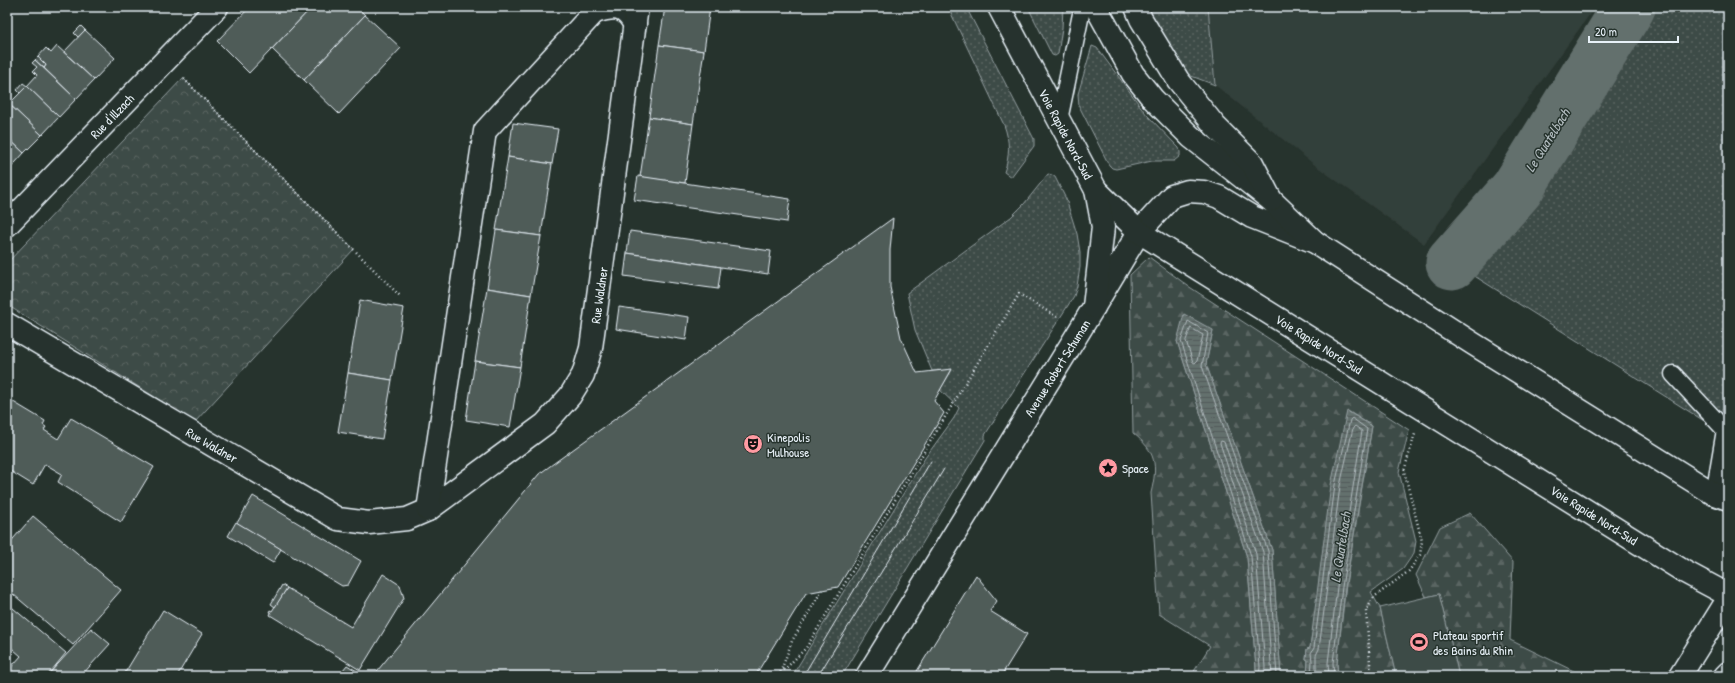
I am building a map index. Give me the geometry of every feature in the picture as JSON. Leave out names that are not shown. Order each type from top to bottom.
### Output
[{"type":"main road","name":"Rue d'Illzach","points":[[7,225],[217,7]]},
{"type":"main road","points":[[428,510],[485,131],[597,9],[611,7],[621,9],[636,16]]},
{"type":"main road","name":"Voie Rapide Nord-Sud","points":[[999,7],[1096,190],[1139,232],[1685,572],[1728,595]]},
{"type":"main road","points":[[1096,7],[1133,74],[1153,99],[1191,137],[1271,200],[1315,242],[1479,347],[1721,497],[1728,517]]},
{"type":"main road","points":[[1136,7],[1141,19],[1178,80],[1215,126],[1252,163],[1271,200]]},
{"type":"main road","name":"Rue Waldner","points":[[7,324],[338,519],[369,523],[407,519],[428,510],[544,424],[570,396],[583,375],[591,348],[636,16]]},
{"type":"main road","points":[[1094,307],[1103,227],[1096,190]]},
{"type":"main road","name":"Avenue Robert Schuman","points":[[867,676],[1139,232],[1172,196],[1188,191],[1204,192],[1220,197],[1252,218],[1315,242]]},
{"type":"main road","points":[[1680,676],[1728,599]]},
{"type":"main road","points":[[1725,676],[1728,673]]},
{"type":"lane","points":[[1059,120],[1081,14],[1081,7]]},
{"type":"lane","points":[[1673,374],[1725,430],[1721,497]]},
{"type":"path","points":[[166,60],[400,296]]},
{"type":"path","points":[[780,675],[806,648],[1019,294],[1060,318]]},
{"type":"path","points":[[1371,676],[1366,611],[1374,597],[1409,571],[1420,555],[1422,541],[1404,471],[1416,430]]},
{"type":"path","points":[[780,675],[792,640],[822,590]]},
{"type":"shaded area","points":[[1208,7],[1595,7],[1424,244],[1316,166],[1215,85]]},
{"type":"green space","points":[[948,7],[966,7],[1034,139],[1034,146],[1011,177],[1004,172],[1008,148],[1004,125]]},
{"type":"green space","points":[[1028,7],[1063,7],[1062,28],[1058,54],[1055,56],[1052,55]]},
{"type":"green space","points":[[1147,7],[1208,7],[1215,85],[1186,74],[1165,42]]},
{"type":"green space","points":[[1649,7],[1728,7],[1728,436],[1465,270],[1534,193]]},
{"type":"green space","points":[[1092,46],[1097,48],[1147,115],[1179,148],[1180,156],[1174,161],[1152,161],[1116,169],[1109,165],[1079,106],[1078,94]]},
{"type":"green space","points":[[183,78],[354,249],[195,422],[7,305],[7,263]]},
{"type":"green space","points":[[1048,174],[1055,177],[1066,199],[1077,234],[1080,252],[1080,267],[1074,296],[985,435],[985,440],[842,676],[792,676],[925,458],[954,418],[959,408],[940,390],[952,370],[932,371],[915,330],[907,293],[1011,217],[1024,204]]},
{"type":"green space","points":[[1149,257],[1188,286],[1409,430],[1399,472],[1416,541],[1414,553],[1403,569],[1371,592],[1380,608],[1396,676],[1338,676],[1337,664],[1346,584],[1372,426],[1348,411],[1310,648],[1307,649],[1307,676],[1281,676],[1272,550],[1206,364],[1213,330],[1177,341],[1247,557],[1256,668],[1255,676],[1191,676],[1210,646],[1159,614],[1151,493],[1154,474],[1153,459],[1146,446],[1133,433],[1130,275]]},
{"type":"green space","points":[[1470,513],[1513,562],[1510,640],[1584,676],[1459,676],[1439,594],[1426,597],[1416,575],[1440,527]]},
{"type":"green space","name":"Plateau sportif des Bains du Rhin","points":[[1439,594],[1459,676],[1396,676],[1380,608]]},
{"type":"water","points":[[1184,314],[1213,330],[1206,364],[1272,550],[1281,676],[1255,676],[1256,668],[1247,557],[1177,341]]},
{"type":"water","points":[[1347,411],[1372,426],[1345,588],[1337,664],[1338,676],[1307,676],[1307,649],[1310,648],[1331,485]]},
{"type":"building","points":[[250,7],[312,7],[249,73],[217,41]]},
{"type":"building","points":[[312,7],[357,7],[365,15],[304,80],[272,49]]},
{"type":"building","points":[[665,7],[710,7],[704,51],[659,45]]},
{"type":"building","points":[[365,15],[401,48],[339,114],[304,80]]},
{"type":"building","points":[[81,26],[85,30],[78,37],[74,33]]},
{"type":"building","points":[[85,30],[115,58],[94,80],[64,52]]},
{"type":"building","points":[[659,45],[704,51],[693,124],[649,117]]},
{"type":"building","points":[[57,46],[94,80],[76,99],[44,68],[46,65],[38,57],[46,48],[51,53]]},
{"type":"building","points":[[38,57],[46,65],[44,68],[35,60]]},
{"type":"building","points":[[35,60],[76,99],[59,117],[27,86],[37,75],[33,71],[37,67],[32,63]]},
{"type":"building","points":[[23,83],[27,86],[20,93],[17,90]]},
{"type":"building","points":[[27,86],[59,117],[42,135],[9,104]]},
{"type":"building","points":[[9,104],[42,135],[24,153],[7,137],[7,107]]},
{"type":"building","points":[[649,117],[693,124],[685,183],[640,177]]},
{"type":"building","points":[[513,123],[558,129],[552,164],[508,157]]},
{"type":"building","points":[[7,137],[24,153],[7,172]]},
{"type":"building","points":[[508,157],[552,164],[541,236],[496,230]]},
{"type":"building","points":[[638,176],[790,199],[787,222],[634,200]]},
{"type":"building","name":"Kinepolis Mulhouse","points":[[893,218],[890,250],[890,287],[901,338],[917,373],[952,369],[934,401],[944,413],[838,587],[806,593],[755,676],[373,676],[539,474]]},
{"type":"building","points":[[496,230],[541,236],[531,295],[487,288]]},
{"type":"building","points":[[630,231],[771,251],[768,274],[627,253]]},
{"type":"building","points":[[627,253],[721,267],[718,289],[624,276]]},
{"type":"building","points":[[487,288],[531,295],[520,367],[475,361]]},
{"type":"building","points":[[360,300],[404,308],[392,380],[348,373]]},
{"type":"building","points":[[619,307],[689,317],[686,340],[616,329]]},
{"type":"building","points":[[475,361],[520,367],[510,427],[466,420]]},
{"type":"building","points":[[348,373],[392,380],[382,439],[338,432]]},
{"type":"building","points":[[7,396],[11,398],[10,400],[45,421],[43,425],[46,427],[44,430],[58,439],[71,418],[154,467],[121,522],[58,482],[62,474],[45,464],[33,485],[7,469]]},
{"type":"building","points":[[253,496],[361,561],[348,585],[342,586],[237,523]]},
{"type":"building","points":[[33,516],[121,590],[73,645],[7,589],[7,546]]},
{"type":"building","points":[[236,522],[281,549],[273,563],[228,536]]},
{"type":"building","points":[[383,574],[400,585],[404,598],[360,670],[270,615],[270,610],[272,611],[287,588],[351,627]]},
{"type":"building","points":[[976,575],[997,601],[990,611],[1027,634],[1001,676],[914,676]]},
{"type":"building","points":[[282,585],[287,588],[275,607],[271,604]]},
{"type":"building","points":[[7,603],[66,653],[47,676],[7,676],[7,672],[21,656],[7,644]]},
{"type":"building","points":[[163,610],[202,634],[177,676],[123,676]]},
{"type":"building","points":[[91,628],[110,644],[81,676],[47,676]]},
{"type":"building","points":[[347,665],[365,676],[338,676]]},
{"type":"waterway","name":"Le Quatelbach","points":[[1452,263],[1517,189],[1629,7]]},
{"type":"tram line","points":[[803,676],[931,461]]},
{"type":"tram line","points":[[818,676],[944,469]]},
{"type":"place","name":"Kinepolis Mulhouse","points":[[753,444]]},
{"type":"place","name":"Space","points":[[1108,468]]},
{"type":"place","name":"Plateau sportif des Bains du Rhin","points":[[1419,642]]}]
